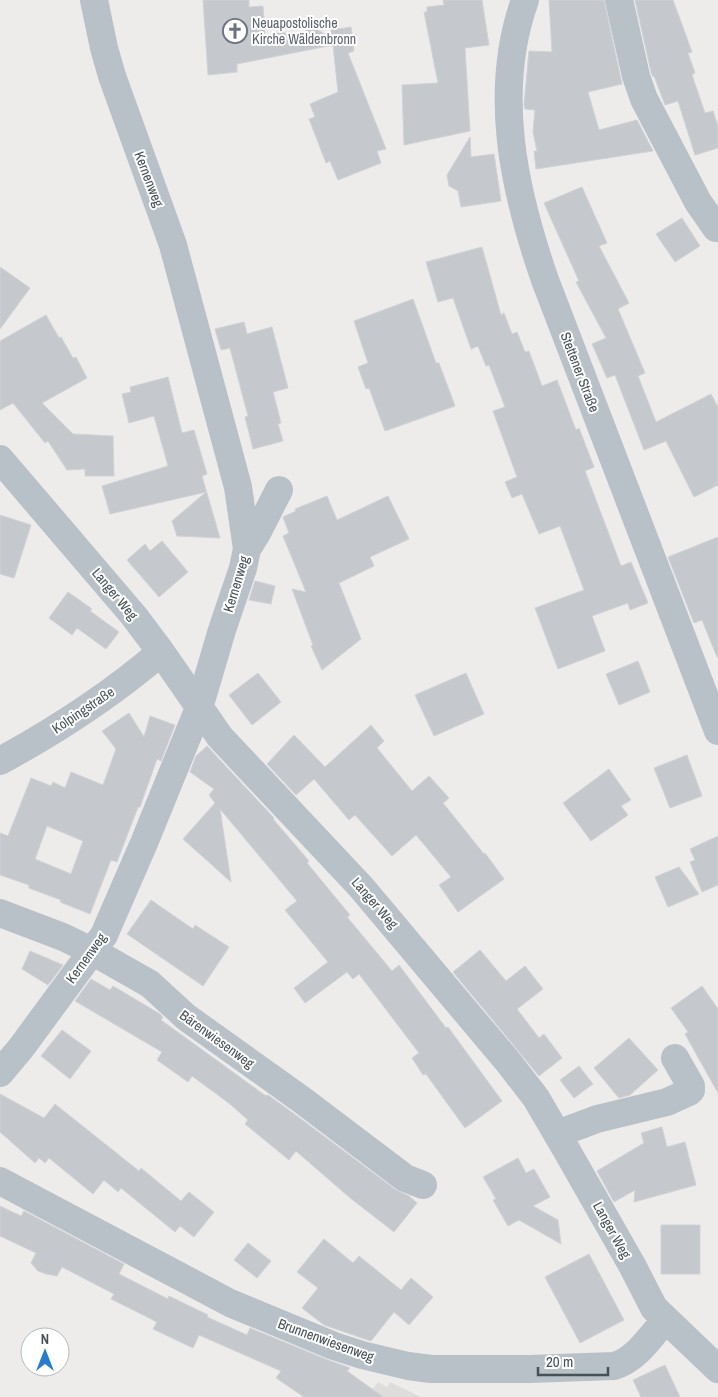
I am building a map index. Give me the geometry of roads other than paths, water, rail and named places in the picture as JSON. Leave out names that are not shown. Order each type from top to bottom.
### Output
[{"type":"street","name":"Kernenweg","points":[[0,1073],[21,1048],[104,935],[200,708],[222,630],[243,568],[246,549],[238,487],[173,245],[114,84],[94,0]]},
{"type":"street","name":"Stettener Straße","points":[[525,0],[512,45],[509,82],[511,144],[522,209],[545,280],[718,731]]},
{"type":"street","points":[[619,0],[636,76],[644,99],[698,202],[716,228]]},
{"type":"street","name":"Langer Weg","points":[[0,459],[134,616],[228,745],[326,849],[404,936],[530,1090],[628,1258],[650,1302],[665,1320],[718,1370]]},
{"type":"street","points":[[246,549],[257,533],[279,490]]},
{"type":"street","name":"Kolpingstraße","points":[[0,761],[44,736],[82,711],[136,674],[161,652]]},
{"type":"street","name":"Bärenwiesenweg","points":[[0,912],[44,929],[92,951],[150,984],[186,1017],[302,1100],[405,1178],[423,1185]]},
{"type":"street","points":[[557,1134],[597,1119],[667,1102],[689,1092],[690,1086],[675,1058]]},
{"type":"street","name":"Brunnenwiesenweg","points":[[0,1181],[230,1303],[334,1346],[408,1366],[431,1369],[474,1370],[614,1366],[628,1360],[665,1320]]},
{"type":"place","name":"Neuapostolische Kirche Wäldenbronn","points":[[235,31]]}]
